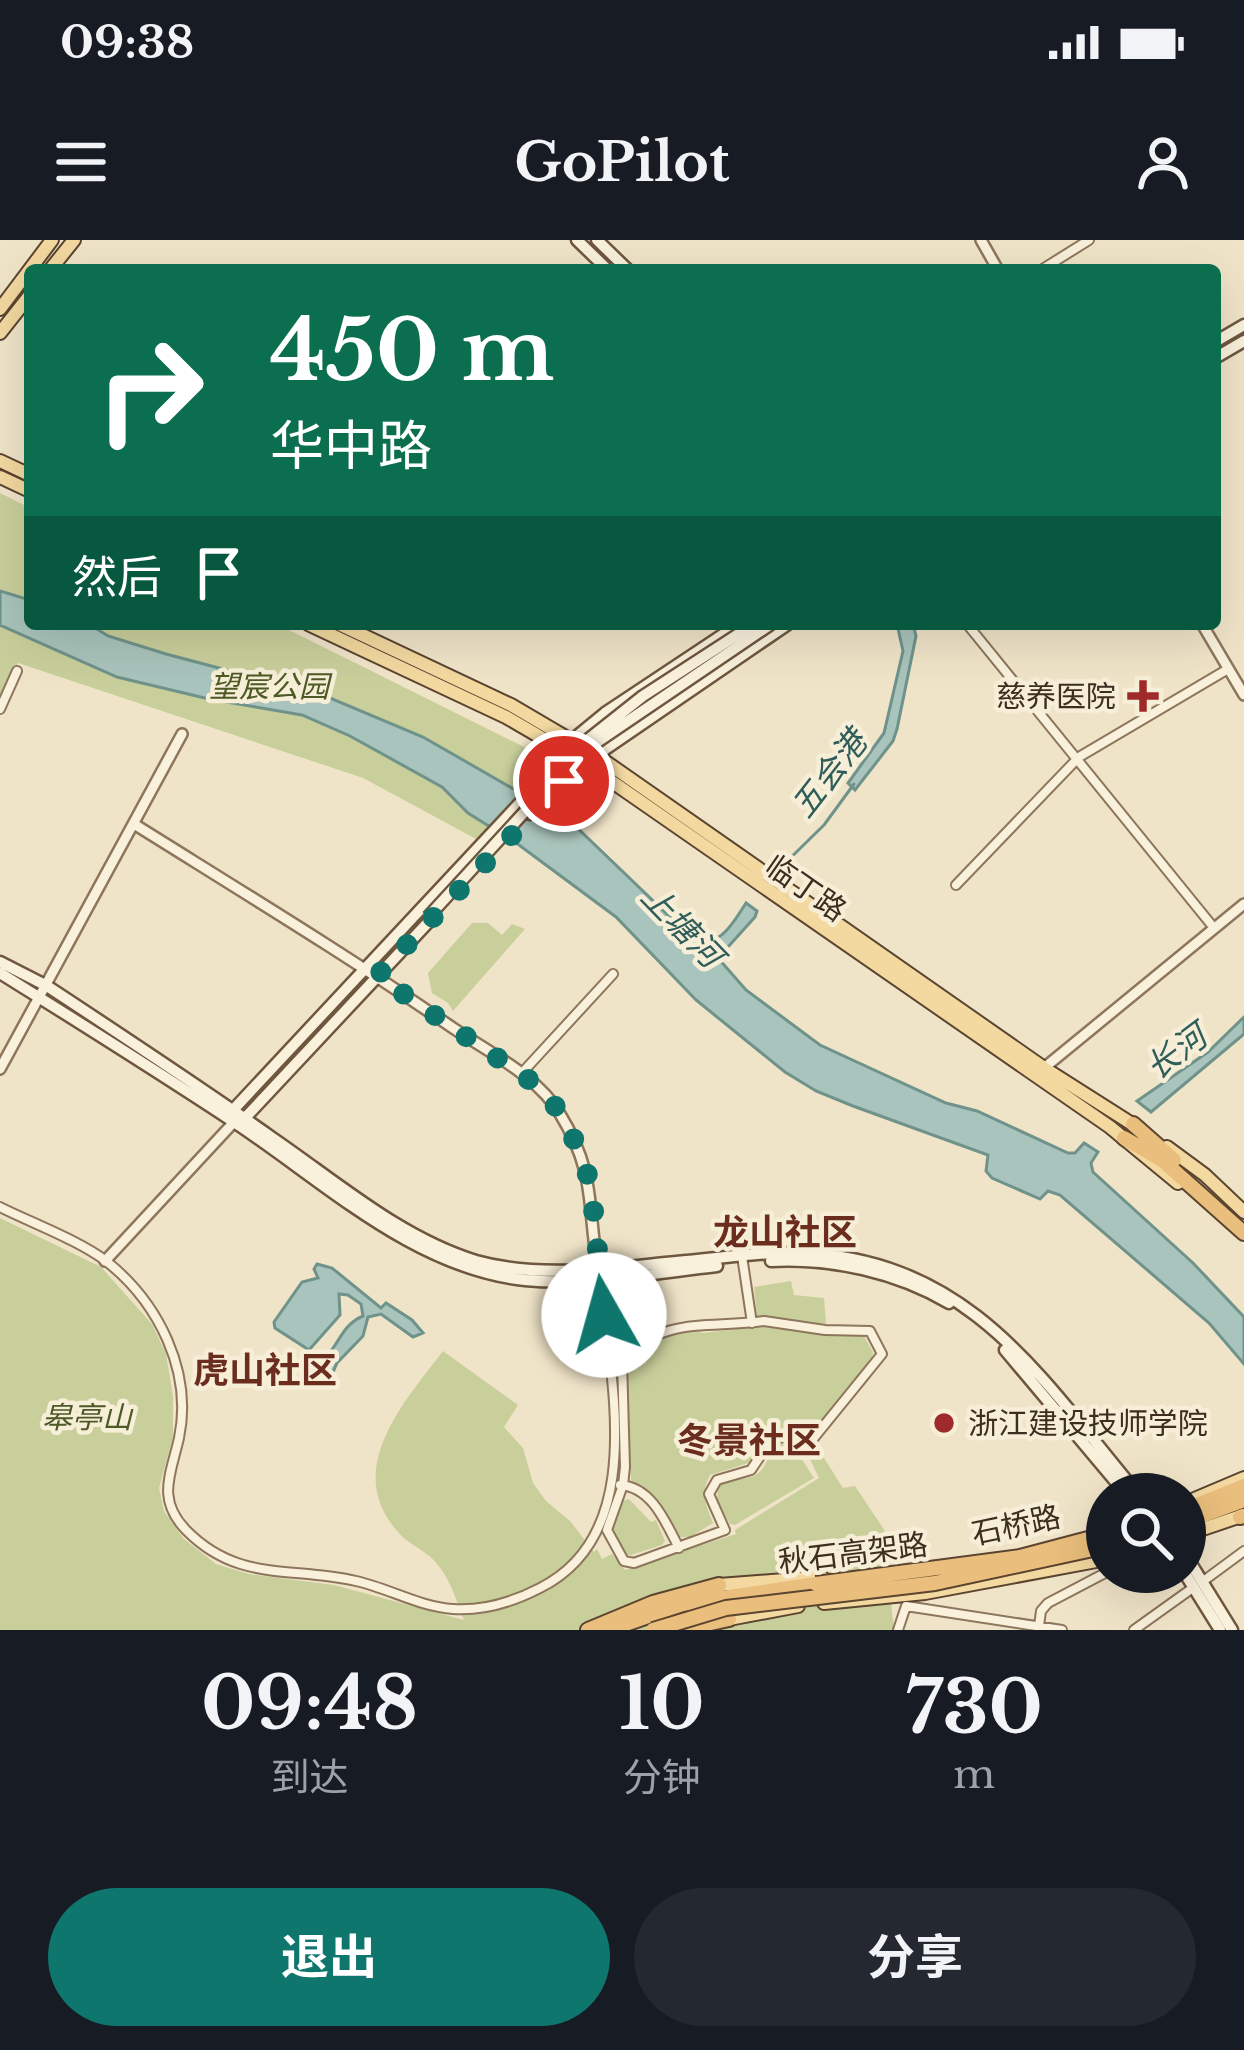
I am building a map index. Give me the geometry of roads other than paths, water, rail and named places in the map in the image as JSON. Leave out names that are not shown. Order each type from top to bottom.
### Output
[{"type":"highway","points":[[1132,1124],[1244,1229]]},
{"type":"highway","points":[[1124,1138],[1164,1156]]},
{"type":"highway","points":[[1206,1497],[1242,1481]]},
{"type":"highway","points":[[1206,1514],[1244,1500]]},
{"type":"highway","name":"秋石高架路","points":[[608,1630],[670,1607],[722,1596],[955,1568],[1020,1557],[1086,1537]]},
{"type":"highway","name":"秋石高架路","points":[[652,1630],[726,1608],[934,1583],[1086,1550]]},
{"type":"highway","points":[[588,1630],[652,1603],[718,1586]]},
{"type":"highway","points":[[678,1630],[729,1619]]},
{"type":"main road","points":[[34,264],[52,240]]},
{"type":"main road","points":[[55,264],[74,240]]},
{"type":"main road","points":[[577,240],[602,264]]},
{"type":"main road","points":[[597,240],[622,264]]},
{"type":"main road","points":[[0,309],[24,277]]},
{"type":"main road","points":[[0,333],[24,303]]},
{"type":"main road","name":"临丁路","points":[[321,630],[591,759],[1189,1162],[1244,1212]]},
{"type":"main road","name":"临丁路","points":[[352,630],[512,705],[565,746]]},
{"type":"main road","points":[[387,956],[565,746],[676,663],[730,630]]},
{"type":"main road","points":[[426,916],[569,753],[745,630]]},
{"type":"main road","points":[[237,1117],[575,758],[762,630]]},
{"type":"main road","points":[[387,956],[543,799],[591,759],[779,630]]},
{"type":"main road","name":"临丁路","points":[[591,759],[1124,1138],[1244,1243]]},
{"type":"main road","points":[[0,962],[47,986],[399,1236],[492,1274],[528,1280],[807,1253],[886,1267],[929,1282],[1022,1355],[1120,1473]]},
{"type":"main road","points":[[0,973],[237,1117]]},
{"type":"main road","points":[[742,1260],[833,1263],[896,1279],[943,1299],[1017,1362],[1109,1473]]},
{"type":"main road","points":[[1206,1530],[1243,1518]]},
{"type":"main road","name":"石桥路","points":[[718,1586],[898,1570],[1086,1536]]},
{"type":"main road","name":"石桥路","points":[[729,1619],[788,1607],[904,1601],[1086,1563]]},
{"type":"main road","points":[[1202,1593],[1220,1630]]},
{"type":"main road","points":[[1205,1593],[1232,1630]]},
{"type":"street","points":[[1051,264],[1089,240]]},
{"type":"street","points":[[972,630],[1214,928]]},
{"type":"street","points":[[1205,630],[1244,695]]},
{"type":"street","points":[[956,885],[1077,759],[1228,669]]},
{"type":"street","points":[[0,709],[17,671]]},
{"type":"street","points":[[0,1069],[182,734]]},
{"type":"street","points":[[0,1207],[105,1261],[162,1324],[175,1354],[179,1436],[166,1491],[172,1513],[220,1559],[248,1568],[328,1575],[446,1609],[475,1609],[519,1599],[570,1568],[595,1540],[618,1487],[613,1429],[591,1185],[557,1108],[521,1074],[372,972],[134,824]]},
{"type":"street","points":[[1044,1068],[1244,904]]},
{"type":"street","points":[[521,1074],[614,974]]},
{"type":"street","points":[[105,1261],[237,1117]]},
{"type":"street","points":[[742,1260],[752,1323]]},
{"type":"street","points":[[752,1323],[870,1330],[882,1354],[808,1442],[790,1435],[773,1437],[751,1470],[717,1480],[709,1494],[725,1530],[634,1563],[624,1561],[607,1530],[626,1421],[621,1367],[627,1355],[677,1326],[724,1328],[752,1323]]},
{"type":"street","points":[[618,1487],[651,1501],[680,1548]]},
{"type":"street","points":[[1206,1578],[1244,1551]]},
{"type":"street","points":[[898,1570],[904,1601],[898,1630]]},
{"type":"street","points":[[1039,1626],[1041,1611],[1048,1604],[1086,1583]]},
{"type":"street","points":[[1134,1630],[1185,1593]]},
{"type":"street","points":[[904,1601],[1062,1630]]},
{"type":"water","points":[[0,591],[24,598],[24,630],[98,630],[166,654],[292,682],[423,737],[571,822],[693,939],[718,937],[746,903],[757,911],[755,917],[718,958],[746,990],[820,1045],[946,1103],[977,1111],[1068,1153],[1075,1153],[1084,1143],[1098,1152],[1091,1163],[1093,1172],[1193,1263],[1244,1317],[1244,1364],[1209,1323],[1060,1195],[1048,1191],[1040,1199],[992,1178],[986,1171],[988,1155],[816,1091],[785,1072],[696,1000],[616,917],[468,813],[442,787],[302,715],[117,677],[0,625]]},
{"type":"water","points":[[898,630],[914,630],[893,741],[855,790],[848,783],[884,733],[903,651]]},
{"type":"water","points":[[1244,1017],[1244,1034],[1151,1112],[1137,1101],[1208,1052]]},
{"type":"water","points":[[317,1264],[332,1268],[381,1308],[386,1303],[423,1333],[413,1337],[381,1314],[368,1317],[363,1336],[337,1363],[330,1379],[316,1363],[363,1316],[361,1304],[339,1294],[340,1315],[309,1350],[275,1328],[274,1322],[302,1282],[318,1278]]},
{"type":"waterway","name":"五会港","points":[[775,873],[824,825],[854,784]]},
{"type":"place","name":"慈养医院","points":[[1143,696]]},
{"type":"place","name":"浙江建设技师学院","points":[[944,1423]]},
{"type":"district","name":"龙山社区","points":[[785,1232]]},
{"type":"district","name":"虎山社区","points":[[265,1370]]},
{"type":"district","name":"冬景社区","points":[[749,1440]]},
{"type":"park label","name":"望宸公园","points":[[269,686]]},
{"type":"park label","name":"皋亭山","points":[[87,1417]]},
{"type":"water label","name":"上塘河","points":[[682,926]]},
{"type":"water label","name":"长河","points":[[1176,1052]]}]
